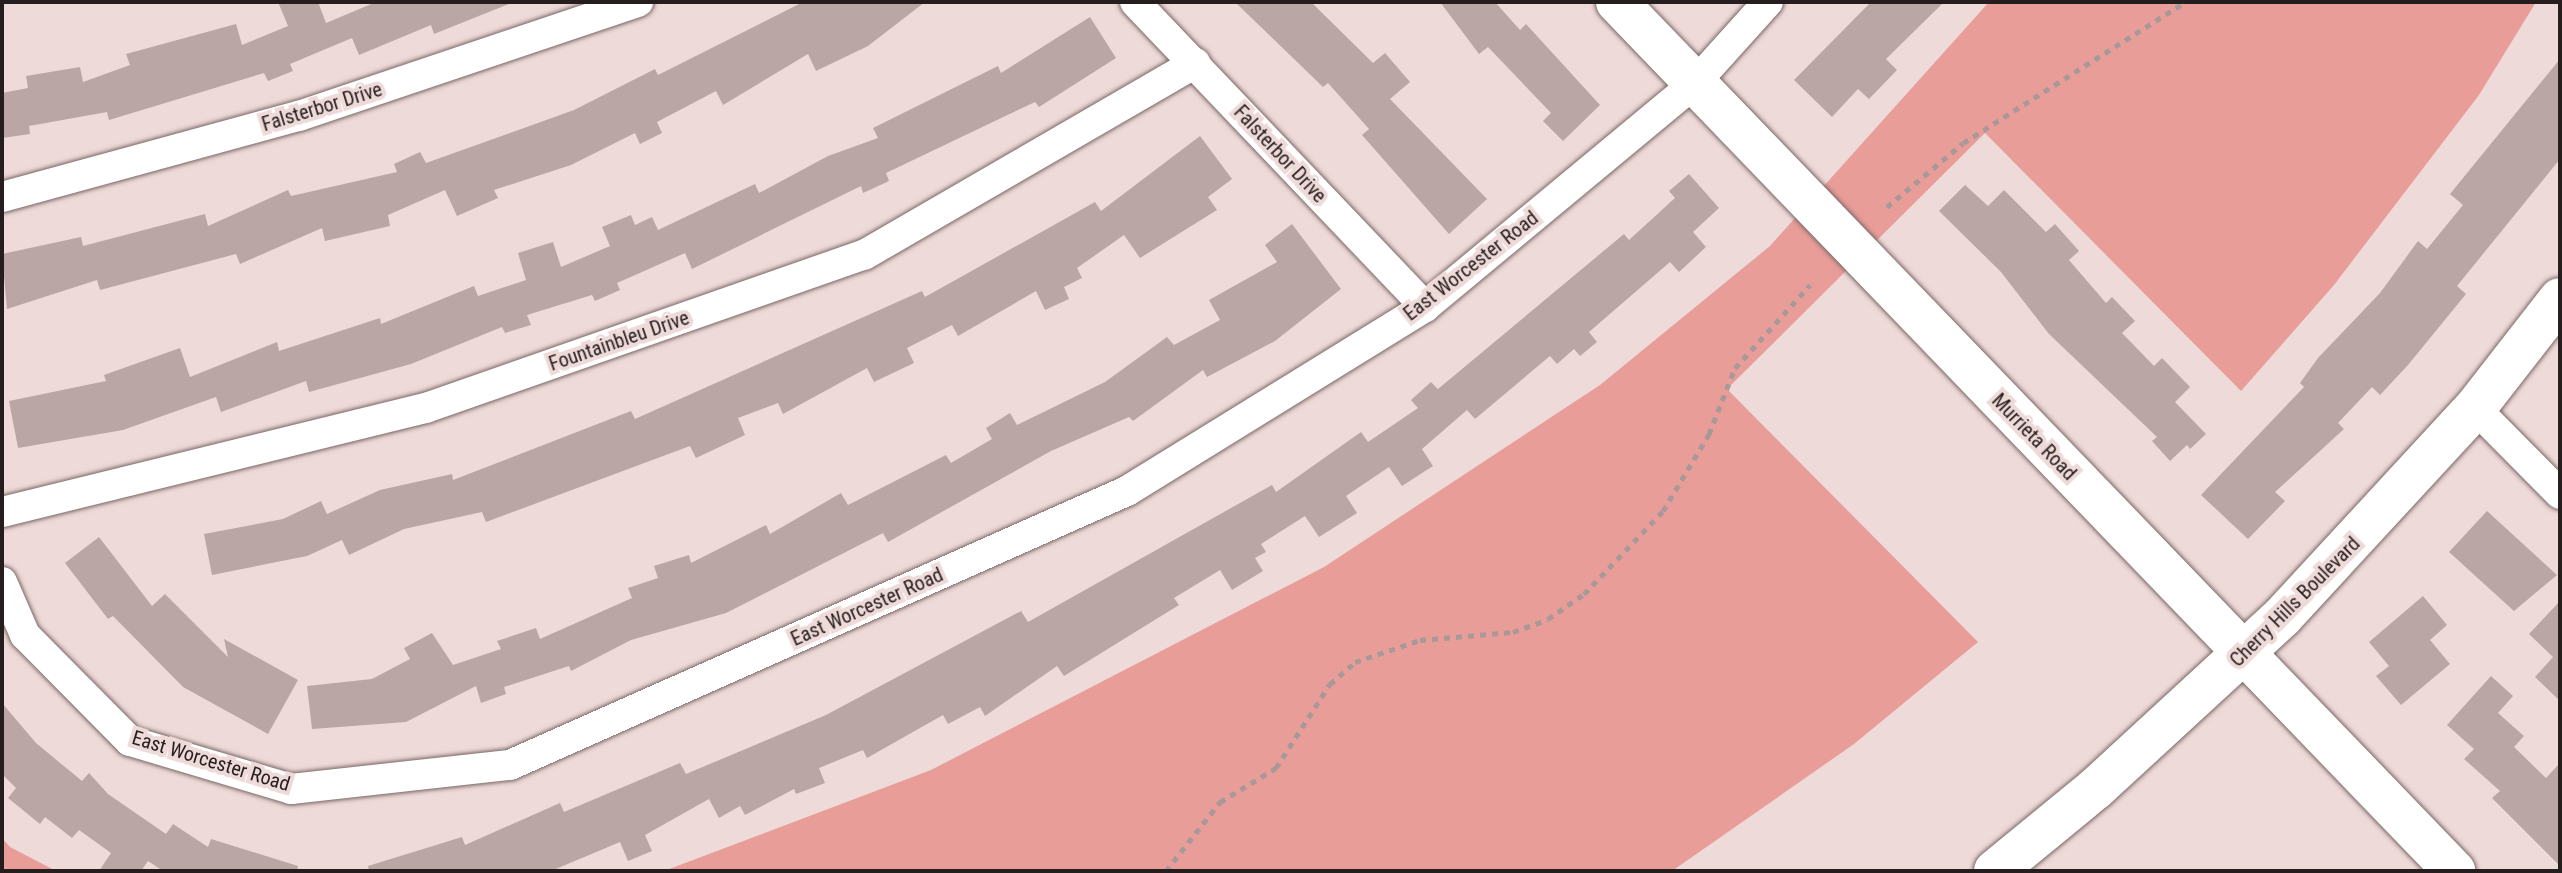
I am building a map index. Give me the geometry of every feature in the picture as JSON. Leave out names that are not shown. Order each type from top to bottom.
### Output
[{"type":"main road","name":"Murrieta Road","points":[[1617,2],[2454,871]]},
{"type":"main road","name":"Cherry Hills Boulevard","points":[[1995,871],[2242,654],[2364,535],[2475,408],[2560,299]]},
{"type":"street","name":"Falsterbor Drive","points":[[2,197],[299,116],[638,2]]},
{"type":"street","name":"Falsterbor Drive","points":[[1135,2],[1425,307]]},
{"type":"street","name":"East Worcester Road","points":[[2,582],[25,635],[130,741],[291,789],[510,765],[1127,491],[1425,307],[1695,83],[1768,2]]},
{"type":"street","name":"Fountainbleu Drive","points":[[2,512],[426,408],[864,255],[1195,63]]},
{"type":"street","points":[[2475,408],[2560,494]]},
{"type":"path","points":[[1887,207],[1963,143],[2185,2]]},
{"type":"path","points":[[1166,871],[1220,802],[1276,768],[1330,684],[1355,662],[1420,640],[1513,632],[1548,619],[1584,594],[1663,511],[1709,434],[1735,368],[1810,285]]},
{"type":"shaded area","points":[[1989,2],[2536,2],[2479,95],[2334,285],[2241,391],[1985,133],[1727,389],[1978,642],[1854,744],[1672,871],[664,871],[931,770],[1324,567],[1600,385],[1770,246]]},
{"type":"shaded area","points":[[2,838],[10,847],[56,871],[2,871]]},
{"type":"building","points":[[278,2],[318,2],[326,23],[376,2],[511,3],[434,34],[431,25],[359,55],[352,38],[290,64],[293,71],[268,81],[264,73],[109,120],[107,112],[29,126],[30,134],[2,138],[2,93],[28,88],[26,76],[80,67],[83,82],[130,65],[126,54],[236,24],[242,45],[288,26]]},
{"type":"building","points":[[803,2],[925,2],[868,46],[816,71],[808,54],[723,105],[716,91],[657,122],[662,133],[640,144],[635,133],[571,165],[494,190],[498,198],[457,216],[445,190],[388,215],[390,226],[325,241],[322,228],[240,264],[236,254],[100,290],[97,280],[7,309],[2,254],[81,237],[83,246],[205,214],[208,226],[288,190],[291,196],[397,172],[394,164],[420,152],[426,163],[574,110],[655,69],[658,75]]},
{"type":"building","points":[[1235,2],[1311,2],[1373,63],[1385,53],[1410,82],[1390,99],[1487,199],[1449,234],[1362,135],[1369,129],[1328,83],[1323,87]]},
{"type":"building","points":[[1440,2],[1495,2],[1520,30],[1526,24],[1600,105],[1563,141],[1543,121],[1551,113],[1488,47],[1479,54]]},
{"type":"building","points":[[1871,2],[1944,2],[1886,59],[1897,70],[1869,99],[1858,89],[1832,117],[1794,80]]},
{"type":"building","points":[[1090,17],[1116,58],[1039,107],[1035,102],[886,173],[889,181],[863,193],[861,186],[692,269],[685,253],[617,283],[620,290],[595,301],[592,295],[527,315],[531,325],[505,333],[502,327],[411,364],[309,392],[306,381],[221,412],[216,397],[123,430],[18,448],[9,401],[106,381],[104,375],[180,348],[190,377],[277,342],[279,351],[380,318],[381,324],[474,286],[478,296],[526,280],[518,253],[553,242],[561,267],[610,246],[602,227],[631,215],[635,225],[652,217],[658,230],[755,184],[759,193],[828,156],[878,138],[873,128],[998,66],[1001,73]]},
{"type":"building","points":[[2560,59],[2560,159],[2457,286],[2466,294],[2408,365],[2380,395],[2372,387],[2338,423],[2344,429],[2275,492],[2285,501],[2248,539],[2201,495],[2304,387],[2300,383],[2318,358],[2380,293],[2418,241],[2427,249],[2463,205],[2450,194]]},
{"type":"building","points":[[1200,136],[1232,179],[1208,197],[1217,210],[1140,258],[1124,235],[1077,268],[1082,278],[1064,287],[1069,299],[1045,310],[1036,291],[958,336],[952,325],[907,348],[914,363],[874,382],[867,368],[783,414],[778,403],[738,418],[745,435],[696,458],[690,446],[486,522],[482,512],[404,529],[349,555],[342,540],[307,556],[212,575],[204,534],[283,519],[321,501],[327,514],[380,490],[452,474],[453,480],[631,411],[635,419],[922,291],[925,297],[1095,202],[1101,211]]},
{"type":"building","points":[[1689,174],[1719,208],[1693,232],[1706,247],[1679,272],[1670,262],[1589,332],[1597,342],[1580,356],[1574,349],[1557,364],[1550,356],[1475,419],[1467,410],[1422,449],[1433,466],[1402,486],[1389,467],[1346,496],[1357,513],[1319,537],[1305,516],[1261,544],[1266,552],[1255,558],[1263,571],[1232,590],[1220,570],[1174,598],[1179,605],[1064,676],[1057,666],[985,716],[980,707],[948,724],[943,715],[867,758],[863,750],[819,768],[825,783],[796,794],[794,789],[745,815],[740,806],[719,818],[709,799],[645,835],[652,851],[628,861],[620,842],[551,871],[369,871],[368,866],[462,837],[465,845],[560,803],[564,812],[680,763],[686,774],[826,715],[1021,611],[1028,622],[1272,485],[1276,492],[1361,432],[1368,442],[1418,408],[1411,400],[1431,382],[1438,389],[1624,234],[1629,240],[1675,198],[1669,191]]},
{"type":"building","points":[[1965,185],[1988,206],[2004,190],[2046,232],[2055,224],[2079,251],[2069,260],[2106,303],[2112,297],[2135,321],[2122,333],[2154,366],[2162,358],[2190,387],[2175,402],[2206,434],[2190,449],[2187,445],[2170,461],[2152,441],[2157,437],[2049,334],[2001,272],[1939,211]]},
{"type":"building","points":[[1292,224],[1341,289],[1275,341],[1207,377],[1203,370],[1133,421],[1129,417],[1051,451],[888,542],[883,533],[726,613],[631,640],[571,671],[569,666],[504,687],[506,694],[481,703],[476,686],[406,722],[312,729],[307,686],[372,679],[410,659],[404,648],[432,633],[453,665],[501,649],[497,641],[536,628],[540,639],[632,598],[628,588],[658,578],[654,566],[689,555],[691,563],[766,525],[770,534],[841,493],[848,505],[946,455],[951,463],[992,439],[986,428],[1010,413],[1017,425],[1105,382],[1167,337],[1174,345],[1220,320],[1209,300],[1277,262],[1265,245]]},
{"type":"building","points":[[2487,511],[2557,575],[2514,611],[2449,552]]},
{"type":"building","points":[[99,537],[152,606],[165,594],[228,657],[224,639],[298,680],[268,734],[183,687],[113,616],[108,619],[65,563]]},
{"type":"building","points":[[2423,596],[2447,625],[2430,640],[2450,664],[2401,705],[2376,676],[2389,666],[2369,642]]},
{"type":"building","points":[[2560,601],[2560,701],[2535,677],[2553,657],[2529,634]]},
{"type":"building","points":[[2491,676],[2513,696],[2498,713],[2524,736],[2514,747],[2546,778],[2560,763],[2560,866],[2492,798],[2500,791],[2464,759],[2474,749],[2447,725]]},
{"type":"building","points":[[2,703],[36,743],[82,781],[89,773],[108,794],[166,834],[173,824],[208,847],[211,839],[298,866],[297,871],[163,871],[148,861],[141,871],[99,871],[111,853],[79,830],[72,838],[45,817],[40,824],[8,798],[16,788],[2,774]]}]
